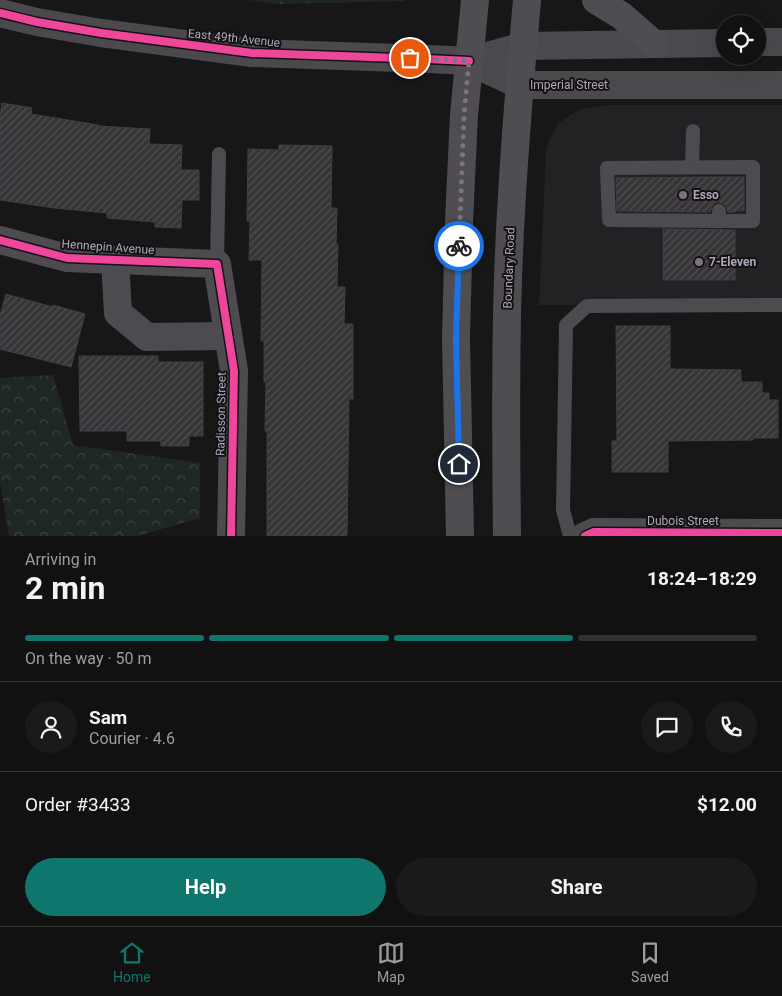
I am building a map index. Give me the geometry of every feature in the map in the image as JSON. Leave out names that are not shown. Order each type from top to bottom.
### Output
[{"type":"main road","points":[[460,536],[456,338],[464,115],[475,0]]},
{"type":"main road","name":"Boundary Road","points":[[506,536],[508,280],[516,128],[527,0]]},
{"type":"main road","points":[[596,0],[622,16],[654,44]]},
{"type":"main road","name":"East 49th Avenue","points":[[0,13],[37,22],[101,33],[252,53],[469,61]]},
{"type":"main road","points":[[766,42],[782,42]]},
{"type":"main road","points":[[469,61],[524,46],[716,43]]},
{"type":"main road","name":"Imperial Street","points":[[469,61],[520,85],[782,85]]},
{"type":"street","name":"Hennepin Avenue","points":[[0,240],[67,258],[217,264]]},
{"type":"street","points":[[116,260],[118,313],[147,337],[228,336]]},
{"type":"street","name":"Radisson Street","points":[[217,264],[234,371],[231,536]]},
{"type":"street","name":"Dubois Street","points":[[585,536],[594,532],[782,533]]},
{"type":"lane","points":[[687,171],[693,131]]},
{"type":"lane","name":"Radisson Street","points":[[217,264],[219,154]]},
{"type":"lane","points":[[753,166],[753,221],[719,216],[646,216],[609,220],[607,168],[646,173],[687,171],[719,172],[753,166]]},
{"type":"lane","points":[[570,536],[564,510],[566,325],[588,306],[782,305]]},
{"type":"shaded area","points":[[606,105],[782,105],[782,305],[539,305],[546,150],[549,140],[559,123],[580,109]]},
{"type":"green space","points":[[249,0],[405,0],[405,1],[278,4]]},
{"type":"green space","points":[[53,375],[73,445],[200,463],[200,518],[137,536],[9,536],[0,482],[0,378]]},
{"type":"building","points":[[2,103],[32,108],[31,114],[98,126],[150,129],[149,144],[182,145],[181,170],[199,170],[199,200],[182,200],[181,228],[155,227],[155,222],[107,218],[107,213],[0,200],[0,116]]},
{"type":"building","points":[[279,145],[332,146],[331,208],[337,208],[337,287],[345,287],[344,324],[353,324],[353,399],[349,399],[347,536],[267,536],[266,382],[264,382],[264,341],[261,341],[262,260],[249,260],[250,221],[247,221],[248,149],[279,150]]},
{"type":"building","points":[[744,177],[744,210],[728,212],[726,206],[719,202],[712,206],[710,212],[617,211],[616,178]]},
{"type":"building","name":"7-Eleven","points":[[663,229],[735,230],[735,280],[663,280]]},
{"type":"building","points":[[6,294],[85,314],[71,367],[0,349],[0,315]]},
{"type":"building","points":[[616,326],[670,326],[670,369],[741,370],[741,382],[762,382],[762,393],[769,393],[769,400],[778,400],[778,438],[668,441],[668,472],[612,472],[612,441],[617,441]]},
{"type":"building","points":[[79,356],[158,356],[158,362],[203,362],[203,436],[189,436],[189,446],[161,446],[161,441],[127,441],[127,431],[80,431]]},
{"type":"cycle path","points":[[0,13],[37,22],[101,33],[252,53],[469,61]]},
{"type":"cycle path","points":[[0,240],[67,258],[217,264],[234,371],[231,536]]},
{"type":"cycle path","points":[[585,536],[594,532],[782,533]]},
{"type":"way so far","points":[[410,58],[469,61],[464,115],[459,246]]},
{"type":"place","name":"Esso","points":[[683,195]]},
{"type":"place","name":"7-Eleven","points":[[699,262]]},
{"type":"route","points":[[459,246],[456,338],[459,464]]}]
